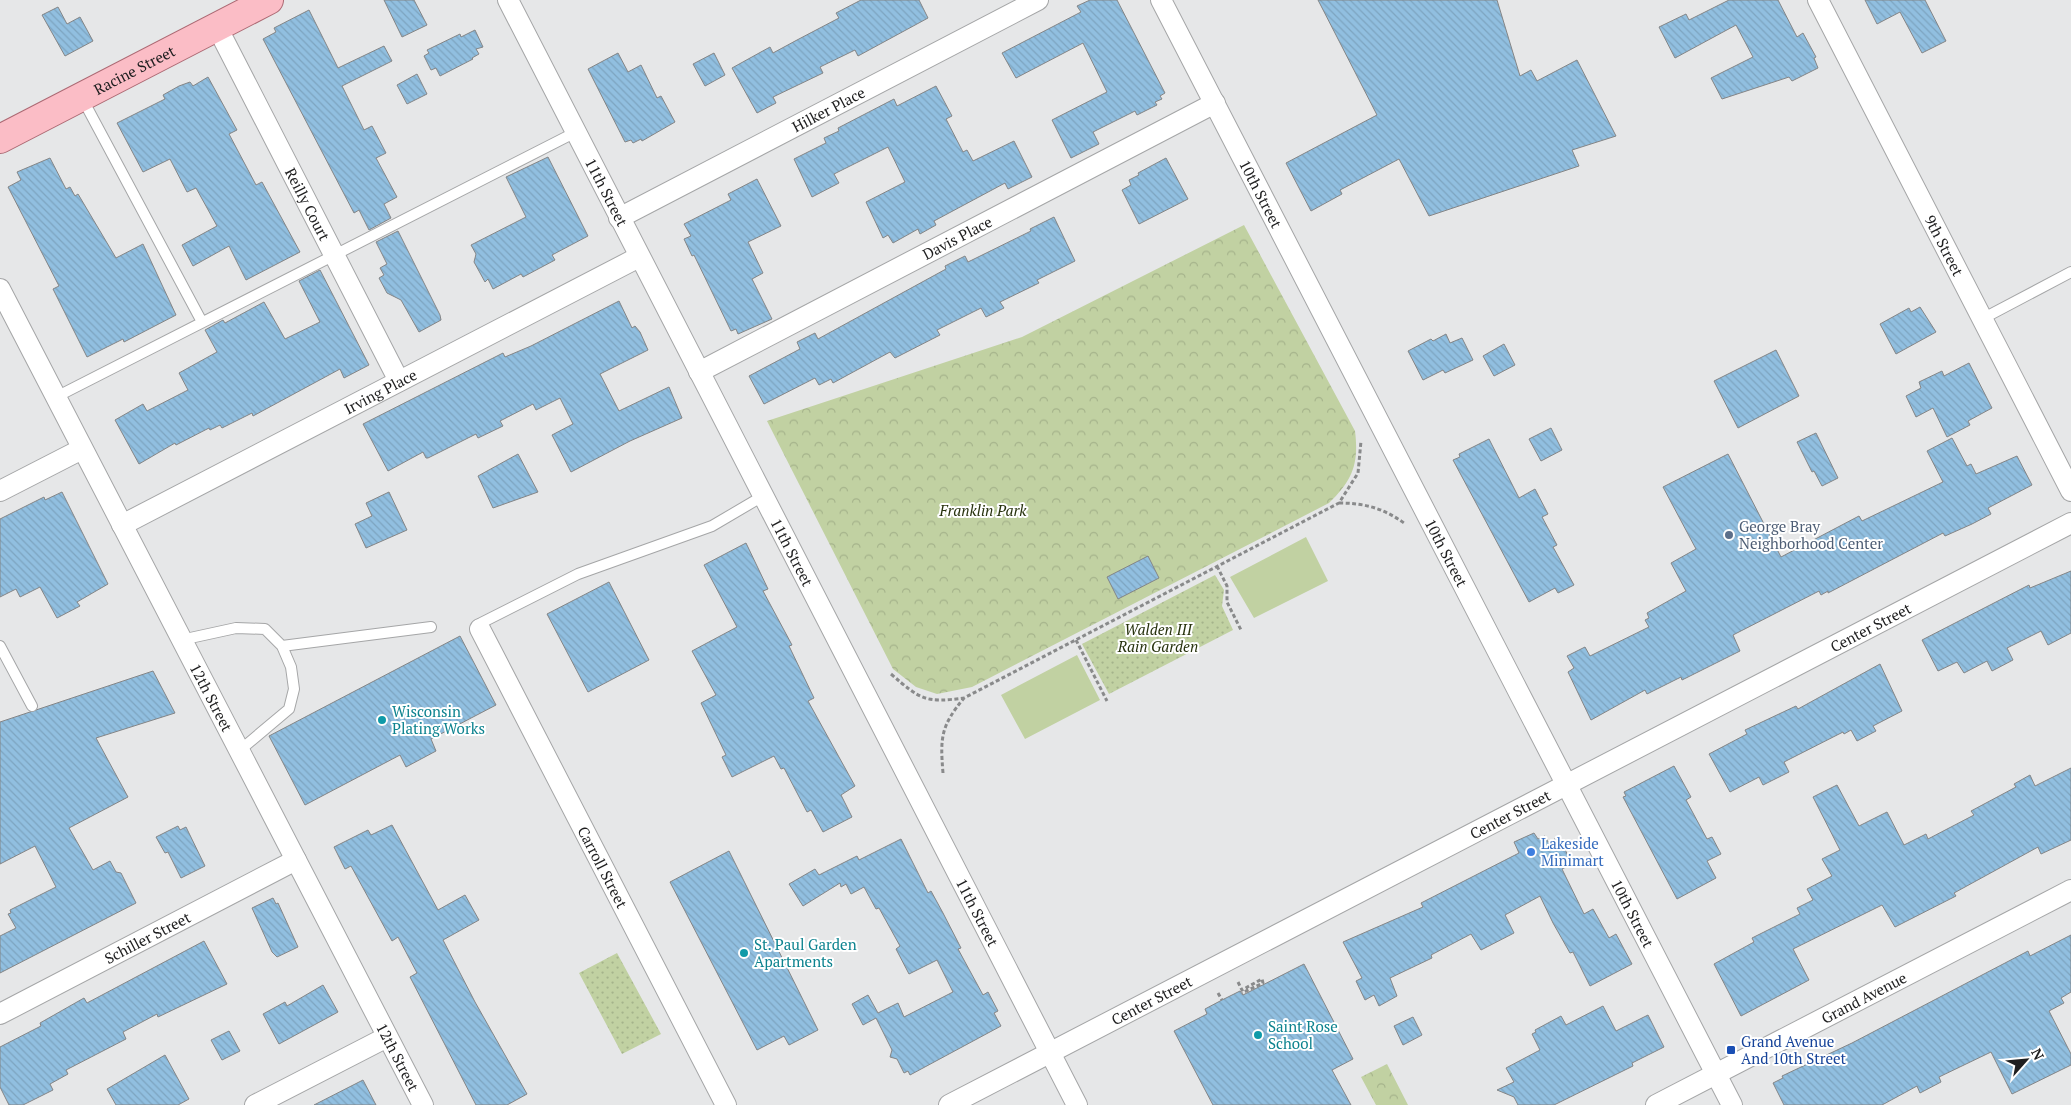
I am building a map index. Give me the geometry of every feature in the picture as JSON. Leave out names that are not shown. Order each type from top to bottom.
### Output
[{"type":"main road","name":"Racine Street","points":[[0,139],[269,0]]},
{"type":"street","name":"11th Street","points":[[508,0],[1077,1105]]},
{"type":"street","name":"Hilker Place","points":[[620,218],[1038,0]]},
{"type":"street","name":"10th Street","points":[[1161,0],[1732,1105]]},
{"type":"street","name":"9th Street","points":[[1818,0],[2071,491]]},
{"type":"street","name":"Reilly Court","points":[[216,27],[399,381]]},
{"type":"street","name":"Davis Place","points":[[699,372],[1215,103]]},
{"type":"street","name":"Irving Place","points":[[122,525],[639,256]]},
{"type":"street","name":"12th Street","points":[[0,289],[6,313],[56,397],[423,1105]]},
{"type":"street","points":[[0,491],[82,449]]},
{"type":"street","name":"Center Street","points":[[949,1105],[2071,523]]},
{"type":"street","name":"Carroll Street","points":[[480,629],[726,1105]]},
{"type":"street","name":"Schiller Street","points":[[0,1014],[296,860]]},
{"type":"street","name":"Grand Avenue","points":[[1656,1105],[2071,890]]},
{"type":"street","points":[[256,1105],[387,1037]]},
{"type":"lane","points":[[81,97],[202,322]]},
{"type":"lane","points":[[56,397],[576,132]]},
{"type":"lane","points":[[1982,319],[2071,272]]},
{"type":"lane","points":[[480,629],[481,623],[561,582],[646,548],[712,526],[763,496]]},
{"type":"lane","points":[[282,646],[431,627]]},
{"type":"lane","points":[[181,640],[236,628],[265,629],[282,646],[291,667],[294,689],[289,708],[239,751]]},
{"type":"lane","points":[[0,646],[32,706]]},
{"type":"path","points":[[1339,503],[1358,473],[1361,441]]},
{"type":"path","points":[[891,674],[924,699],[942,701],[964,698],[1339,503],[1356,503],[1372,506],[1389,512],[1404,523]]},
{"type":"path","points":[[1217,566],[1227,586],[1227,602],[1242,630]]},
{"type":"path","points":[[1076,640],[1107,701]]},
{"type":"path","points":[[942,773],[940,744],[948,717],[964,698]]},
{"type":"path","points":[[1238,982],[1242,990],[1262,980],[1263,983],[1242,993]]},
{"type":"path","points":[[1218,992],[1222,1000]]},
{"type":"green space","name":"Franklin Park","points":[[1244,225],[1355,431],[1355,462],[1344,487],[1329,503],[972,687],[937,694],[916,687],[893,669],[767,421],[1022,337]]},
{"type":"green space","points":[[1306,537],[1328,581],[1254,618],[1230,577]]},
{"type":"green space","name":"Walden III Rain Garden","points":[[1215,575],[1224,590],[1222,606],[1233,630],[1109,694],[1082,644]]},
{"type":"green space","points":[[1077,655],[1100,700],[1025,739],[1001,695]]},
{"type":"green space","points":[[617,953],[661,1034],[622,1054],[579,973]]},
{"type":"green space","points":[[1387,1064],[1408,1105],[1376,1105],[1361,1077]]},
{"type":"building","points":[[384,0],[414,0],[427,25],[402,37]]},
{"type":"building","points":[[861,0],[919,0],[928,18],[858,56],[855,50],[820,67],[823,73],[773,97],[776,103],[757,113],[732,68],[770,47],[773,53],[839,18],[836,13]]},
{"type":"building","points":[[1090,0],[1117,0],[1165,93],[1160,96],[1162,99],[1155,102],[1157,105],[1137,115],[1135,111],[1093,132],[1099,144],[1071,158],[1052,120],[1107,92],[1083,43],[1016,78],[1002,53],[1081,12],[1077,6]]},
{"type":"building","points":[[1318,0],[1497,0],[1520,76],[1531,70],[1537,81],[1577,60],[1616,136],[1572,150],[1579,166],[1429,216],[1399,159],[1340,190],[1342,194],[1311,211],[1286,163],[1377,115]]},
{"type":"building","points":[[1729,0],[1778,0],[1797,37],[1803,33],[1816,57],[1814,58],[1818,68],[1792,81],[1789,77],[1722,99],[1711,78],[1753,57],[1736,25],[1675,58],[1659,27],[1686,14],[1689,20]]},
{"type":"building","points":[[1865,0],[1925,0],[1946,41],[1922,53],[1900,12],[1877,24]]},
{"type":"building","points":[[58,7],[67,24],[80,17],[93,41],[65,56],[42,15]]},
{"type":"building","points":[[309,10],[338,68],[384,46],[392,61],[342,86],[364,130],[372,126],[386,153],[376,158],[397,197],[384,204],[391,218],[369,230],[359,210],[354,213],[263,39],[276,32],[274,28]]},
{"type":"building","points":[[475,30],[483,47],[476,49],[479,54],[440,76],[436,68],[431,70],[424,56],[429,53],[427,50],[460,34],[461,37]]},
{"type":"building","points":[[618,53],[628,72],[641,65],[657,98],[661,96],[675,122],[642,141],[641,139],[633,143],[631,140],[625,142],[588,69]]},
{"type":"building","points":[[714,53],[725,75],[705,86],[693,64]]},
{"type":"building","points":[[417,74],[427,94],[407,104],[397,85]]},
{"type":"building","points":[[208,77],[237,130],[229,134],[256,185],[262,182],[300,252],[246,280],[229,246],[193,266],[182,245],[217,226],[196,188],[187,192],[170,159],[143,172],[117,123],[165,99],[163,95],[179,86],[190,82],[193,86]]},
{"type":"building","points":[[936,86],[952,116],[946,119],[963,152],[967,150],[973,161],[1014,141],[1032,177],[1008,189],[1005,183],[934,221],[936,225],[920,234],[918,229],[893,243],[888,235],[883,238],[866,202],[905,182],[888,147],[834,174],[839,183],[812,197],[794,159],[826,143],[824,138],[839,131],[838,128],[894,99],[897,106]]},
{"type":"building","points":[[548,157],[588,236],[552,255],[555,260],[523,277],[521,274],[493,289],[488,279],[485,282],[474,262],[476,254],[471,245],[526,217],[506,177]]},
{"type":"building","points":[[50,158],[66,189],[70,187],[75,196],[78,194],[116,258],[143,244],[176,315],[124,342],[123,339],[87,357],[53,289],[59,286],[8,187],[21,180],[17,172]]},
{"type":"building","points":[[1166,158],[1188,199],[1139,224],[1122,190],[1131,185],[1129,180],[1139,175],[1138,173]]},
{"type":"building","points":[[757,179],[781,226],[748,242],[763,273],[752,279],[772,319],[738,334],[736,329],[731,331],[694,255],[692,256],[684,239],[691,236],[684,224],[731,200],[728,194]]},
{"type":"building","points":[[1054,217],[1075,261],[1037,280],[1039,283],[1000,302],[1004,308],[986,317],[981,308],[937,330],[940,335],[895,358],[890,352],[833,383],[831,379],[819,385],[815,378],[764,404],[749,376],[800,349],[797,342],[815,333],[818,339],[946,269],[945,266],[965,256],[968,262],[1031,231],[1030,229]]},
{"type":"building","points":[[398,231],[440,315],[441,320],[419,332],[401,300],[387,293],[379,278],[384,275],[380,268],[387,264],[376,242]]},
{"type":"building","points":[[320,270],[369,365],[344,378],[340,369],[253,416],[252,413],[222,428],[220,425],[210,430],[209,428],[176,445],[175,443],[139,464],[115,420],[143,404],[147,411],[188,390],[179,373],[217,352],[205,330],[223,320],[225,323],[264,302],[285,339],[320,322],[299,281]]},
{"type":"building","points":[[619,301],[632,328],[635,326],[640,332],[648,350],[600,374],[619,411],[669,387],[682,418],[630,441],[571,472],[552,435],[573,424],[560,398],[536,410],[533,404],[500,421],[503,426],[478,438],[476,434],[428,458],[426,458],[423,452],[388,471],[363,424],[503,353],[505,357],[531,346]]},
{"type":"building","points":[[1920,307],[1936,332],[1896,354],[1880,324],[1909,308],[1911,312]]},
{"type":"building","points":[[1446,334],[1450,343],[1462,338],[1473,360],[1445,373],[1443,370],[1423,380],[1408,351],[1431,339],[1433,341]]},
{"type":"building","points":[[1504,344],[1515,365],[1494,376],[1483,356]]},
{"type":"building","points":[[1776,350],[1799,396],[1738,428],[1714,381]]},
{"type":"building","points":[[1969,363],[1992,408],[1968,421],[1970,425],[1947,437],[1933,408],[1916,417],[1906,396],[1921,388],[1919,382],[1942,371],[1944,376]]},
{"type":"building","points":[[1551,428],[1562,450],[1541,461],[1529,439]]},
{"type":"building","points":[[1816,433],[1838,478],[1822,486],[1814,471],[1812,472],[1797,442]]},
{"type":"building","points":[[1952,438],[1967,466],[1971,464],[1976,474],[2017,456],[2032,485],[1988,508],[1991,514],[1972,524],[1945,536],[1943,533],[1828,593],[1828,591],[1821,595],[1819,591],[1733,635],[1740,651],[1682,680],[1681,677],[1647,694],[1645,690],[1591,720],[1568,672],[1574,668],[1567,656],[1585,647],[1590,656],[1649,627],[1645,620],[1649,618],[1647,613],[1686,591],[1671,563],[1696,549],[1663,487],[1728,454],[1781,557],[1859,516],[1862,521],[1943,482],[1927,451]]},
{"type":"building","points":[[1489,439],[1519,498],[1535,489],[1548,514],[1542,517],[1557,545],[1553,547],[1574,585],[1558,593],[1555,588],[1529,602],[1453,460],[1460,457],[1459,454]]},
{"type":"building","points":[[518,454],[538,492],[493,508],[478,476]]},
{"type":"building","points":[[62,492],[108,584],[77,602],[80,606],[57,618],[40,587],[20,597],[16,589],[0,597],[0,519],[44,497],[45,500]]},
{"type":"building","points":[[389,492],[407,530],[366,548],[355,524],[372,516],[366,503]]},
{"type":"building","points":[[746,543],[768,589],[763,591],[792,645],[789,646],[814,698],[808,701],[855,786],[841,795],[852,817],[823,832],[811,810],[807,812],[784,768],[781,769],[774,756],[732,777],[722,757],[726,755],[701,703],[716,695],[692,651],[737,627],[704,565]]},
{"type":"building","points":[[1148,556],[1159,578],[1118,599],[1107,577]]},
{"type":"building","points":[[2071,571],[2071,633],[2048,645],[2041,631],[2007,648],[2013,660],[1992,671],[1987,661],[1964,673],[1957,662],[1938,671],[1922,640],[2029,585],[2030,588]]},
{"type":"building","points":[[609,582],[649,660],[588,692],[547,614]]},
{"type":"building","name":"Wisconsin Plating Works","points":[[460,636],[496,705],[431,739],[436,751],[406,767],[400,755],[305,805],[269,736]]},
{"type":"building","points":[[1880,664],[1902,711],[1873,726],[1876,731],[1857,741],[1851,730],[1844,734],[1843,732],[1784,762],[1789,772],[1763,785],[1759,777],[1730,792],[1709,754],[1747,734],[1745,730],[1796,706],[1798,709]]},
{"type":"building","points":[[153,671],[175,713],[96,738],[128,797],[69,828],[93,870],[110,861],[116,872],[121,873],[136,903],[0,973],[0,936],[16,928],[8,914],[11,913],[10,910],[56,887],[35,846],[0,864],[0,722]]},
{"type":"building","points":[[1674,766],[1691,797],[1686,800],[1707,839],[1712,837],[1721,854],[1707,861],[1716,878],[1677,899],[1623,797],[1626,796],[1624,792]]},
{"type":"building","points":[[2071,768],[2071,840],[2041,854],[2038,847],[1954,893],[1956,896],[1895,927],[1882,905],[1793,949],[1809,980],[1741,1016],[1714,964],[1754,942],[1752,938],[1800,914],[1797,908],[1813,900],[1807,889],[1832,876],[1822,859],[1840,850],[1813,797],[1837,785],[1859,826],[1887,812],[1904,845],[1926,834],[1928,839],[1974,815],[1971,811],[2016,787],[2014,784],[2030,775],[2035,786]]},
{"type":"building","points":[[392,825],[438,910],[465,895],[479,920],[443,940],[475,1002],[527,1094],[507,1105],[476,1105],[410,977],[417,973],[398,937],[392,941],[351,866],[345,869],[334,847],[368,830],[371,835]]},
{"type":"building","points":[[178,826],[180,830],[186,827],[205,866],[181,878],[168,852],[165,853],[156,837]]},
{"type":"building","points":[[1534,833],[1538,839],[1545,836],[1548,842],[1559,837],[1572,864],[1562,869],[1584,914],[1593,909],[1609,938],[1616,934],[1632,964],[1590,986],[1573,952],[1570,953],[1553,923],[1540,896],[1505,915],[1514,933],[1481,950],[1471,934],[1431,955],[1432,958],[1390,978],[1397,996],[1379,1006],[1374,995],[1365,1000],[1356,981],[1362,978],[1343,942],[1423,907],[1421,903],[1519,853],[1514,842]]},
{"type":"building","points":[[901,839],[928,893],[931,891],[943,913],[961,948],[958,949],[983,995],[988,992],[998,1011],[994,1013],[1001,1026],[910,1075],[908,1071],[904,1073],[897,1059],[890,1057],[892,1050],[876,1018],[863,1025],[852,1004],[868,995],[878,1013],[898,1003],[904,1017],[953,992],[937,960],[909,974],[896,949],[900,946],[879,908],[876,909],[864,887],[851,894],[846,884],[841,887],[840,883],[803,906],[789,884],[815,869],[819,875],[857,856],[859,860]]},
{"type":"building","name":"St. Paul Garden Apartments","points":[[729,851],[818,1030],[789,1045],[784,1036],[757,1050],[670,882]]},
{"type":"building","points":[[273,898],[276,904],[278,903],[298,947],[277,957],[272,952],[252,908]]},
{"type":"building","points":[[2071,935],[2071,992],[2061,998],[2064,1003],[2049,1011],[2071,1054],[2071,1065],[2012,1094],[1991,1052],[1939,1077],[1941,1082],[1920,1093],[1917,1086],[1882,1105],[1784,1105],[1773,1083],[1783,1078],[1782,1076],[1852,1043],[2028,951],[2030,956]]},
{"type":"building","points":[[204,941],[227,984],[158,1017],[157,1014],[123,1032],[126,1039],[66,1070],[68,1074],[50,1084],[53,1090],[23,1105],[9,1105],[0,1087],[0,1047],[41,1026],[40,1023],[84,998],[87,1003]]},
{"type":"building","name":"Saint Rose School","points":[[1304,964],[1353,1059],[1332,1070],[1351,1105],[1213,1105],[1174,1031],[1207,1014],[1205,1009],[1222,1000],[1240,991],[1243,995]]},
{"type":"building","points":[[323,985],[338,1012],[279,1044],[263,1014],[285,1002],[287,1006]]},
{"type":"building","points":[[1603,1006],[1616,1031],[1648,1015],[1664,1047],[1632,1063],[1633,1066],[1554,1105],[1518,1105],[1514,1097],[1497,1090],[1514,1082],[1506,1068],[1540,1050],[1532,1034],[1536,1032],[1535,1030],[1561,1016],[1566,1025]]},
{"type":"building","points":[[1413,1017],[1422,1035],[1403,1045],[1394,1026]]},
{"type":"building","points":[[229,1031],[240,1051],[222,1060],[211,1040]]},
{"type":"building","points":[[165,1055],[189,1099],[178,1105],[116,1105],[107,1089]]},
{"type":"building","points":[[363,1080],[376,1105],[314,1105]]},
{"type":"place","name":"George Bray Neighborhood Center","points":[[1729,535]]},
{"type":"place","name":"Wisconsin Plating Works","points":[[382,720]]},
{"type":"place","name":"Lakeside Minimart","points":[[1531,852]]},
{"type":"place","name":"St. Paul Garden Apartments","points":[[744,953]]},
{"type":"place","name":"Saint Rose School","points":[[1258,1035]]},
{"type":"place","name":"Grand Avenue And 10th Street","points":[[1731,1050]]}]
